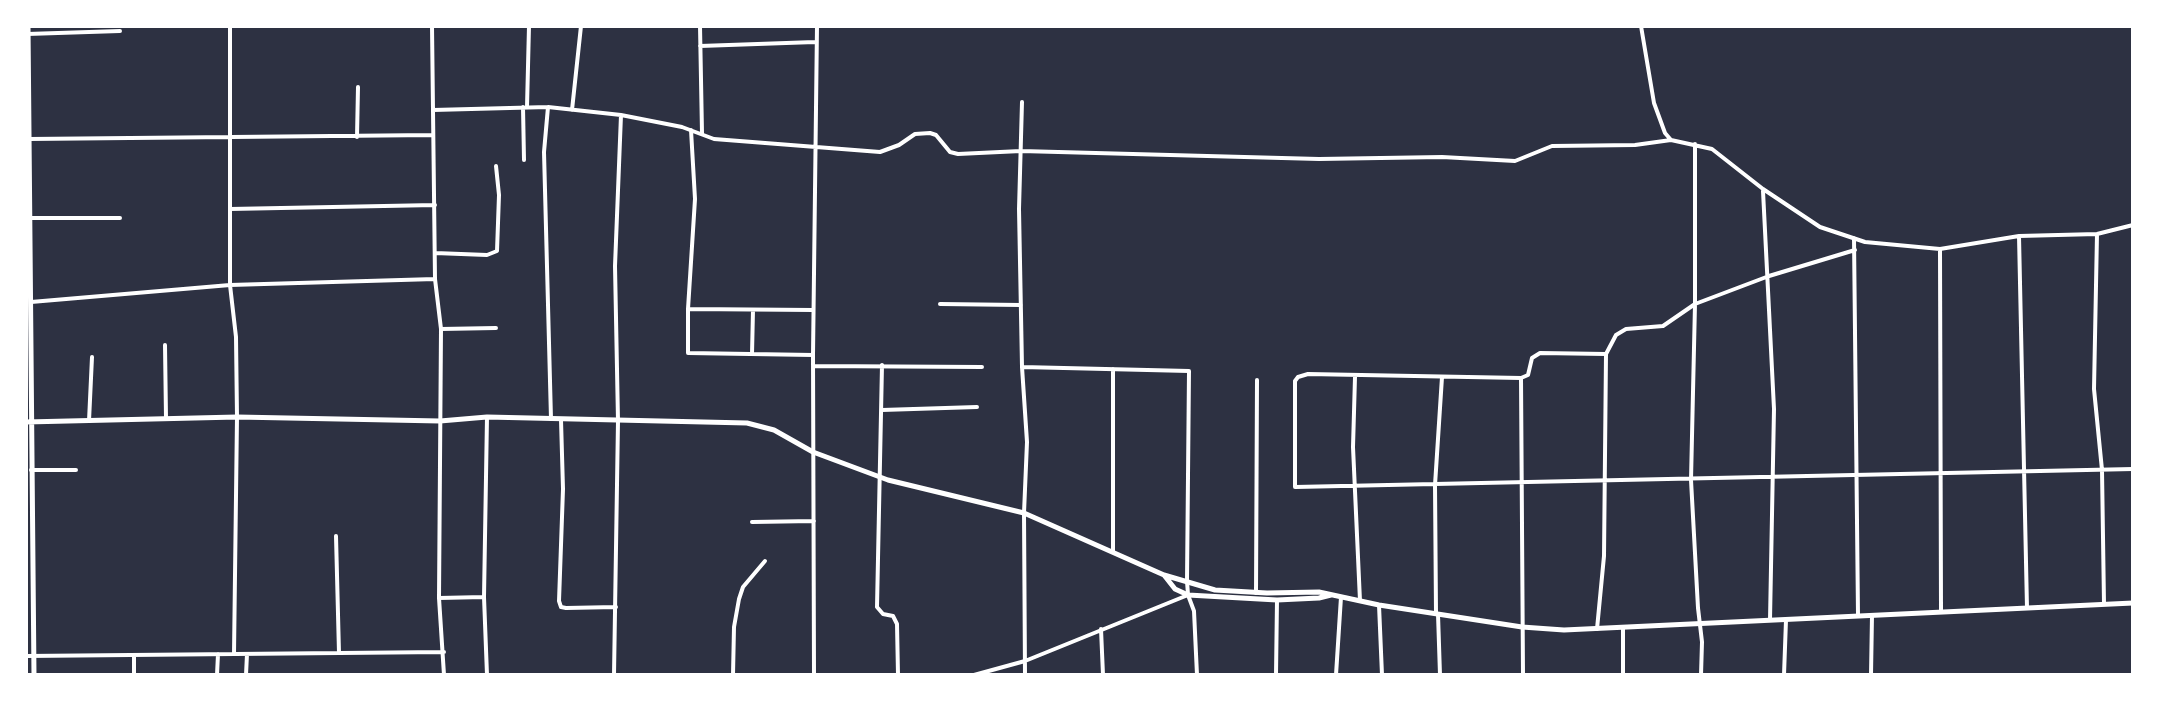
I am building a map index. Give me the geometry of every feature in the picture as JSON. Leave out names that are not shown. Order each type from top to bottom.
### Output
[{"type":"street","points":[[28,26],[31,302],[28,324],[31,470],[29,656],[34,675]]},
{"type":"street","points":[[230,26],[230,285],[236,337],[237,417],[234,654]]},
{"type":"street","points":[[432,26],[435,279],[441,329],[439,598],[445,652],[444,675]]},
{"type":"street","points":[[524,160],[529,26]]},
{"type":"street","points":[[572,110],[581,26]]},
{"type":"street","points":[[700,26],[702,133]]},
{"type":"street","points":[[814,675],[813,310],[817,26]]},
{"type":"street","points":[[1641,26],[1656,113],[1671,140]]},
{"type":"street","points":[[27,34],[120,31]]},
{"type":"street","points":[[700,46],[815,42]]},
{"type":"street","points":[[357,137],[358,87]]},
{"type":"street","points":[[1022,102],[1021,305],[1027,442],[1025,675]]},
{"type":"street","points":[[433,110],[548,107],[621,115],[691,130],[714,139],[880,152],[899,145],[915,134],[930,133],[936,135],[950,152],[1319,159],[1442,157],[1515,161],[1552,146],[1635,145],[1671,140],[1712,149],[1763,189],[1820,227],[1865,242],[1940,249],[2019,236],[2097,234],[2133,225]]},
{"type":"street","points":[[548,107],[544,152],[551,419]]},
{"type":"street","points":[[614,675],[618,421],[615,266],[621,115]]},
{"type":"street","points":[[691,130],[695,199],[688,353],[813,355]]},
{"type":"street","points":[[29,139],[433,135]]},
{"type":"street","points":[[1695,144],[1691,480],[1701,675]]},
{"type":"street","points":[[435,253],[487,255],[497,251],[499,195],[496,166]]},
{"type":"street","points":[[1763,189],[1774,409],[1770,620]]},
{"type":"street","points":[[230,209],[435,205]]},
{"type":"street","points":[[30,218],[120,218]]},
{"type":"street","points":[[2097,234],[2094,389],[2102,470],[2104,604]]},
{"type":"street","points":[[2019,236],[2027,608]]},
{"type":"street","points":[[1854,238],[1858,615]]},
{"type":"street","points":[[1940,249],[1941,612]]},
{"type":"street","points":[[1597,629],[1604,556],[1606,354],[1620,331],[1663,326],[1695,304],[1769,276],[1855,250]]},
{"type":"street","points":[[31,302],[230,285],[435,279]]},
{"type":"street","points":[[940,304],[1021,305]]},
{"type":"street","points":[[688,309],[813,310]]},
{"type":"street","points":[[752,354],[753,310]]},
{"type":"street","points":[[441,329],[496,328]]},
{"type":"street","points":[[165,345],[166,418]]},
{"type":"street","points":[[1606,354],[1540,353],[1532,358],[1528,375],[1521,378],[1308,374],[1295,381],[1293,482],[1297,488],[2133,469]]},
{"type":"street","points":[[89,421],[92,357]]},
{"type":"street","points":[[882,365],[877,607],[883,614],[893,616],[897,624],[898,675]]},
{"type":"street","points":[[813,366],[982,367]]},
{"type":"street","points":[[1022,367],[1189,371],[1187,581],[1194,611],[1197,675]]},
{"type":"street","points":[[1113,369],[1113,551]]},
{"type":"street","points":[[1355,377],[1353,447],[1360,601]]},
{"type":"street","points":[[1440,675],[1435,485],[1442,377]]},
{"type":"street","points":[[1521,378],[1523,675]]},
{"type":"street","points":[[1256,593],[1257,380]]},
{"type":"street","points":[[882,410],[977,407]]},
{"type":"street","points":[[28,422],[237,417],[440,421],[487,417],[747,423],[774,430],[813,452],[879,476],[1024,513],[1164,575],[1215,590],[1256,593],[1277,600],[1331,595]]},
{"type":"street","points":[[487,417],[484,597],[487,675]]},
{"type":"street","points":[[561,420],[563,471],[559,601],[561,607],[566,608],[616,607]]},
{"type":"street","points":[[31,470],[76,470]]},
{"type":"street","points":[[752,522],[814,521]]},
{"type":"street","points":[[336,536],[339,653]]},
{"type":"street","points":[[733,675],[734,627],[739,599],[743,587],[765,561]]},
{"type":"street","points":[[1164,575],[1175,589],[1188,595]]},
{"type":"street","points":[[974,675],[1025,661],[1188,595],[1266,597],[1319,592],[1379,605],[1522,627],[1597,629],[2133,603]]},
{"type":"street","points":[[439,598],[484,597]]},
{"type":"street","points":[[1336,675],[1341,597]]},
{"type":"street","points":[[1276,675],[1277,600]]},
{"type":"street","points":[[1379,605],[1382,675]]},
{"type":"street","points":[[1871,675],[1872,615]]},
{"type":"street","points":[[1784,675],[1786,620]]},
{"type":"street","points":[[1623,628],[1623,675]]},
{"type":"street","points":[[1101,629],[1103,675]]},
{"type":"street","points":[[29,656],[445,652]]},
{"type":"street","points":[[217,675],[218,654]]},
{"type":"street","points":[[246,675],[247,654]]},
{"type":"street","points":[[134,656],[134,675]]}]
